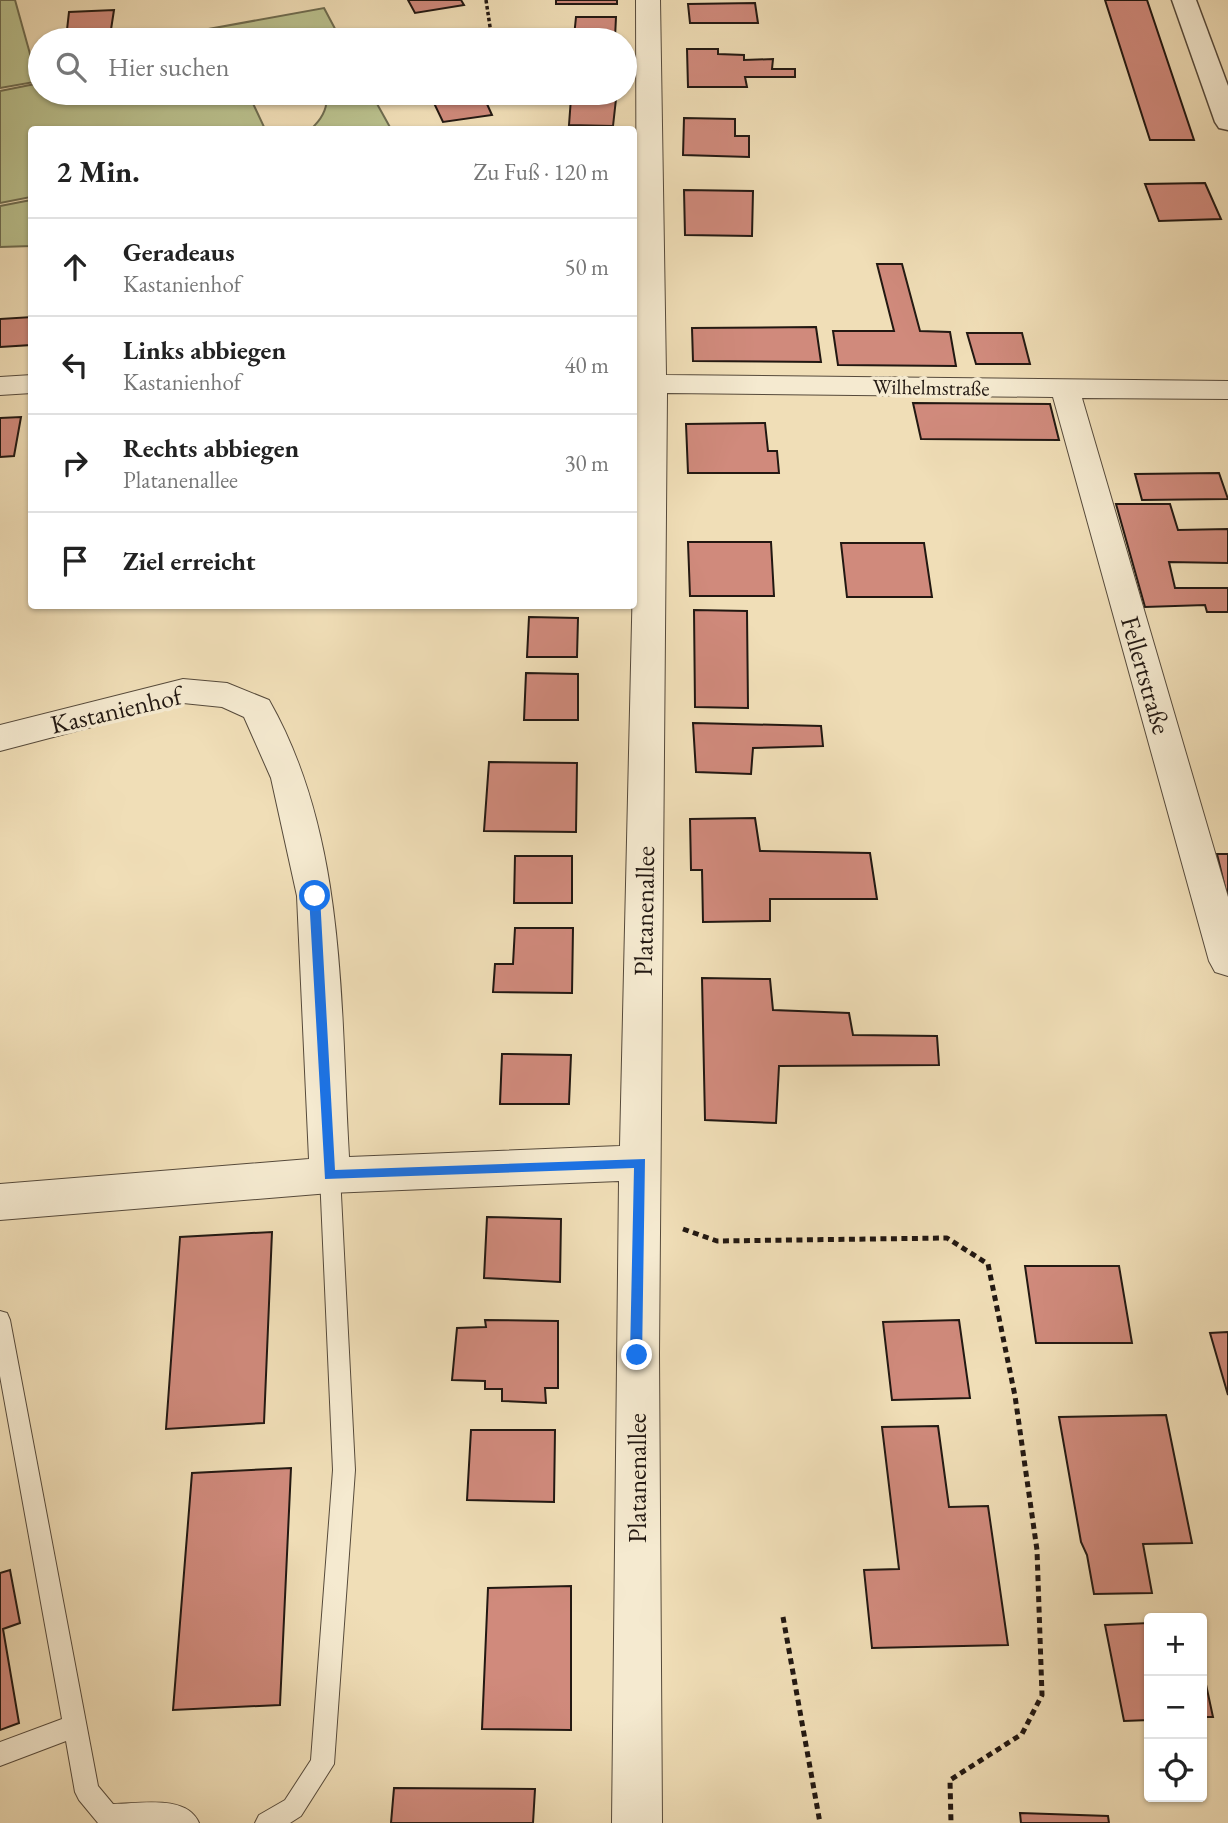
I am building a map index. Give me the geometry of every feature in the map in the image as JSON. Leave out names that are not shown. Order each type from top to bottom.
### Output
[{"type":"street","name":"Platanenallee","points":[[637,1823],[643,384],[648,0]]},
{"type":"street","points":[[1184,0],[1228,122]]},
{"type":"street","points":[[0,386],[28,384]]},
{"type":"street","name":"Wilhelmstraße","points":[[643,384],[1228,390]]},
{"type":"street","name":"Fellertstraße","points":[[1065,388],[1228,961]]},
{"type":"street","name":"Kastanienhof","points":[[0,738],[183,691],[227,695],[257,709],[288,778],[315,896],[330,1175]]},
{"type":"street","points":[[0,1202],[330,1175],[641,1163]]},
{"type":"lane","points":[[267,1823],[293,1808],[322,1764],[344,1470],[330,1175]]},
{"type":"lane","points":[[0,1320],[87,1792],[108,1816],[178,1816],[187,1823]]},
{"type":"lane","points":[[0,1754],[75,1726]]},
{"type":"path","points":[[486,0],[490,28]]},
{"type":"path","points":[[639,1214],[717,1241],[947,1238],[988,1264],[1015,1396],[1037,1550],[1042,1695],[1021,1734],[950,1780],[951,1823]]},
{"type":"path","points":[[783,1617],[820,1823]]},
{"type":"green space","points":[[0,0],[15,0],[28,47],[28,83],[0,88]]},
{"type":"green space","points":[[324,8],[335,28],[214,28]]},
{"type":"green space","points":[[28,85],[28,105],[254,105],[264,126],[28,126],[28,198],[0,203],[0,91]]},
{"type":"green space","points":[[326,105],[378,105],[389,126],[314,126],[324,113]]},
{"type":"green space","points":[[28,201],[28,246],[0,247],[0,206]]},
{"type":"building","points":[[408,0],[461,0],[464,5],[415,13]]},
{"type":"building","points":[[556,0],[617,0],[617,4],[556,4]]},
{"type":"building","points":[[1105,0],[1147,0],[1194,140],[1150,140]]},
{"type":"building","points":[[755,3],[758,23],[690,23],[688,4]]},
{"type":"building","points":[[114,10],[111,28],[67,28],[69,12]]},
{"type":"building","points":[[576,17],[616,17],[615,28],[575,28]]},
{"type":"building","points":[[687,49],[718,49],[718,54],[744,55],[744,60],[773,59],[772,69],[795,69],[795,77],[745,77],[747,87],[688,87]]},
{"type":"building","points":[[435,105],[487,105],[492,115],[443,122]]},
{"type":"building","points":[[570,105],[615,105],[613,126],[569,125]]},
{"type":"building","points":[[684,118],[735,119],[735,136],[749,136],[749,157],[683,155]]},
{"type":"building","points":[[1205,183],[1221,219],[1159,221],[1145,184]]},
{"type":"building","points":[[684,190],[753,191],[752,236],[685,235]]},
{"type":"building","points":[[877,264],[902,264],[920,331],[950,332],[956,366],[838,365],[833,331],[894,331]]},
{"type":"building","points":[[28,317],[28,345],[0,347],[0,319]]},
{"type":"building","points":[[816,327],[821,362],[693,361],[692,328]]},
{"type":"building","points":[[967,333],[1022,333],[1030,364],[976,364]]},
{"type":"building","points":[[913,403],[1050,404],[1059,440],[921,439]]},
{"type":"building","points":[[21,417],[14,456],[0,457],[0,418]]},
{"type":"building","points":[[765,423],[768,451],[777,451],[779,473],[688,473],[686,424]]},
{"type":"building","points":[[1219,473],[1228,499],[1142,500],[1135,474]]},
{"type":"building","points":[[1116,504],[1170,504],[1178,530],[1228,529],[1228,563],[1169,562],[1175,588],[1228,588],[1228,612],[1207,612],[1205,605],[1145,607]]},
{"type":"building","points":[[688,542],[771,542],[774,596],[690,596]]},
{"type":"building","points":[[841,543],[924,543],[932,597],[847,597]]},
{"type":"building","points":[[694,610],[747,611],[748,708],[695,707]]},
{"type":"building","points":[[529,617],[578,618],[577,657],[527,657]]},
{"type":"building","points":[[526,673],[578,674],[578,720],[524,720]]},
{"type":"building","points":[[693,723],[821,726],[823,746],[753,748],[751,774],[696,772]]},
{"type":"building","points":[[489,762],[577,763],[576,832],[484,831]]},
{"type":"building","points":[[755,818],[760,851],[870,853],[877,899],[770,899],[770,921],[703,922],[702,870],[691,870],[690,819]]},
{"type":"building","points":[[1217,854],[1228,854],[1228,900]]},
{"type":"building","points":[[515,856],[572,856],[572,903],[514,903]]},
{"type":"building","points":[[515,928],[573,928],[572,993],[493,992],[495,964],[513,964]]},
{"type":"building","points":[[702,978],[770,979],[773,1010],[849,1013],[853,1035],[937,1036],[939,1065],[779,1066],[776,1123],[705,1120]]},
{"type":"building","points":[[502,1054],[571,1055],[569,1104],[500,1104]]},
{"type":"building","points":[[487,1217],[561,1219],[560,1282],[484,1278]]},
{"type":"building","points":[[272,1232],[264,1423],[166,1429],[180,1237]]},
{"type":"building","points":[[1025,1266],[1119,1266],[1132,1343],[1036,1343]]},
{"type":"building","points":[[485,1320],[558,1321],[558,1388],[545,1388],[546,1403],[502,1401],[502,1389],[485,1389],[485,1381],[452,1380],[457,1328],[486,1327]]},
{"type":"building","points":[[959,1320],[970,1398],[892,1400],[883,1322]]},
{"type":"building","points":[[1228,1332],[1228,1395],[1210,1333]]},
{"type":"building","points":[[1166,1415],[1192,1543],[1143,1544],[1152,1593],[1094,1594],[1087,1555],[1081,1542],[1059,1417]]},
{"type":"building","points":[[938,1426],[949,1507],[988,1506],[1008,1645],[872,1648],[864,1570],[899,1569],[882,1427]]},
{"type":"building","points":[[471,1430],[555,1430],[554,1502],[467,1500]]},
{"type":"building","points":[[291,1468],[280,1705],[173,1710],[192,1473]]},
{"type":"building","points":[[10,1570],[20,1623],[3,1629],[19,1723],[0,1730],[0,1573]]},
{"type":"building","points":[[571,1586],[571,1730],[482,1729],[488,1588]]},
{"type":"building","points":[[1144,1623],[1144,1720],[1124,1721],[1105,1625]]},
{"type":"building","points":[[1207,1689],[1213,1717],[1207,1717]]},
{"type":"building","points":[[394,1788],[535,1789],[533,1823],[391,1823]]},
{"type":"building","points":[[1020,1813],[1108,1816],[1109,1823],[1021,1823]]},
{"type":"route","points":[[315,896],[330,1175],[641,1163],[637,1355]]}]
